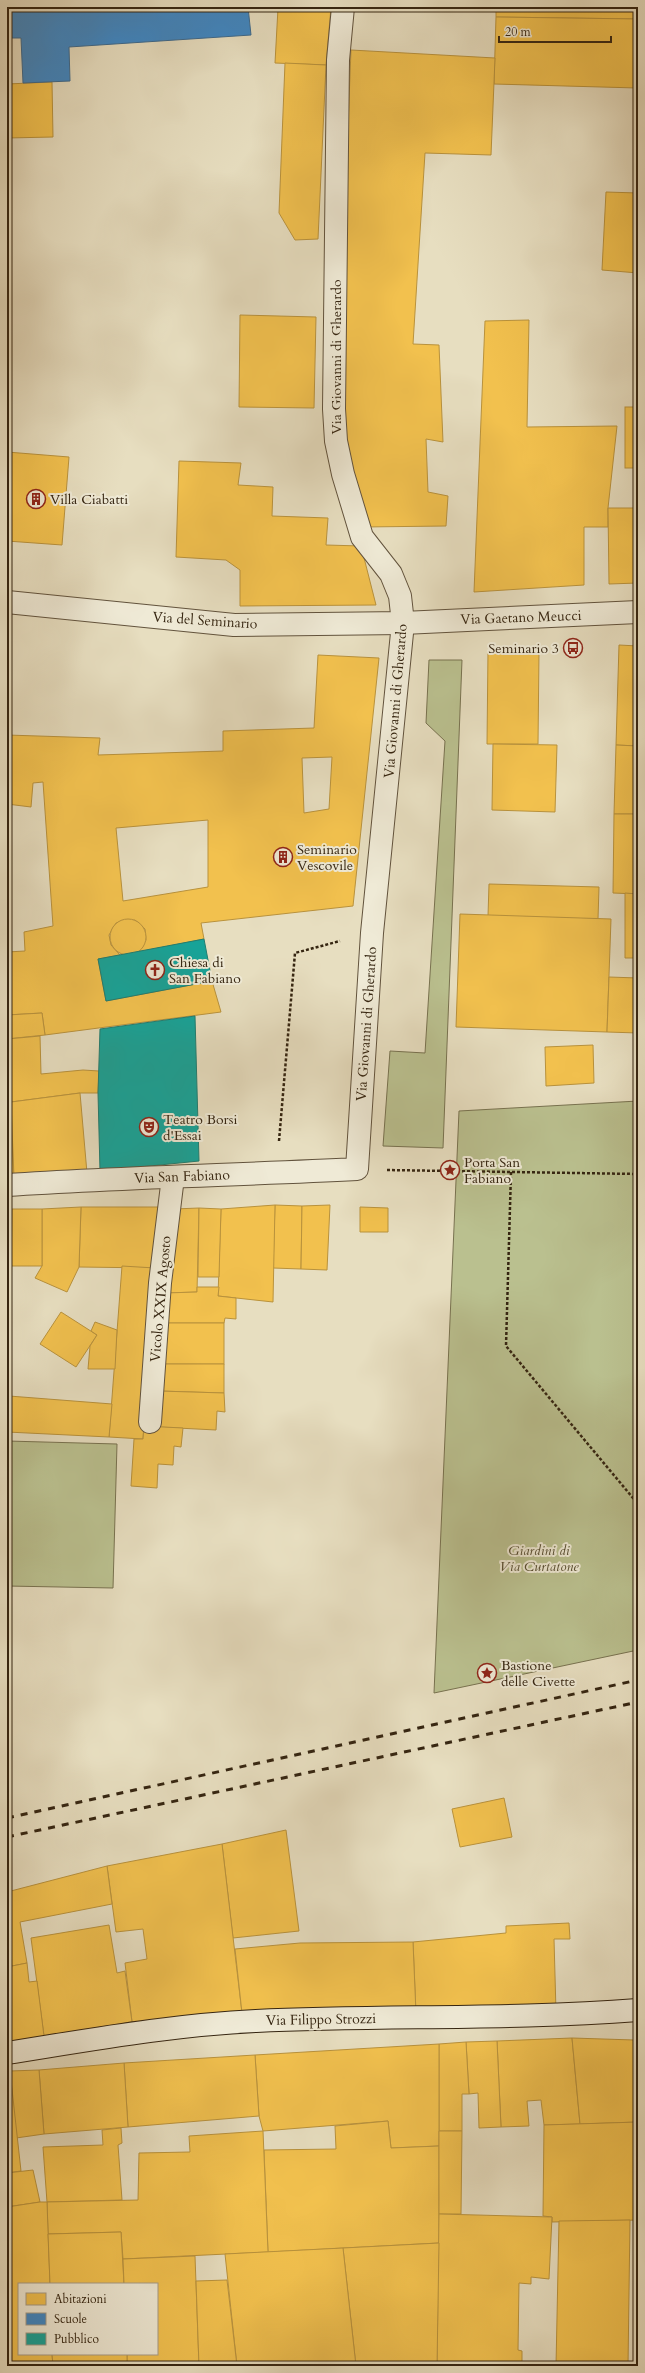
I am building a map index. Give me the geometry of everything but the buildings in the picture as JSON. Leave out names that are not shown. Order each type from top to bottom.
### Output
[{"type":"street","name":"Via Giovanni di Gherardo","points":[[343,7],[338,60],[334,409],[336,441],[343,474],[362,537],[391,574],[400,596],[403,623],[372,933],[357,1170]]},
{"type":"street","name":"Via del Seminario","points":[[7,602],[234,624],[403,623]]},
{"type":"street","name":"Via Gaetano Meucci","points":[[403,623],[638,612]]},
{"type":"street","name":"Via San Fabiano","points":[[7,1185],[90,1178],[173,1178],[357,1170]]},
{"type":"street","name":"Vicolo XXIX Agosto","points":[[150,1422],[160,1283],[173,1178]]},
{"type":"street","name":"Via Filippo Strozzi","points":[[7,2054],[164,2028],[256,2021],[581,2014],[638,2010]]},
{"type":"path","points":[[276,1173],[295,953],[372,933]]},
{"type":"path","points":[[357,1170],[638,1174]]},
{"type":"path","points":[[511,1172],[506,1346],[638,1504]]},
{"type":"green space","points":[[429,660],[462,660],[443,1148],[383,1146],[390,1051],[425,1053],[445,741],[426,723]]},
{"type":"green space","name":"Giardini di Via Curtatone","points":[[638,1101],[638,1650],[434,1693],[459,1111]]},
{"type":"green space","points":[[7,1441],[117,1444],[113,1588],[7,1586]]},
{"type":"railway","points":[[7,1818],[638,1680]]},
{"type":"railway","points":[[7,1837],[638,1702]]},
{"type":"place","name":"Villa Ciabatti","points":[[36,499]]},
{"type":"place","name":"Seminario 3","points":[[573,648]]},
{"type":"place","name":"Seminario Vescovile","points":[[283,857]]},
{"type":"place","name":"Chiesa di San Fabiano","points":[[155,970]]},
{"type":"place","name":"Teatro Borsi d'Essai","points":[[149,1127]]},
{"type":"place","name":"Porta San Fabiano","points":[[450,1170]]},
{"type":"place","name":"Bastione delle Civette","points":[[487,1673]]}]
